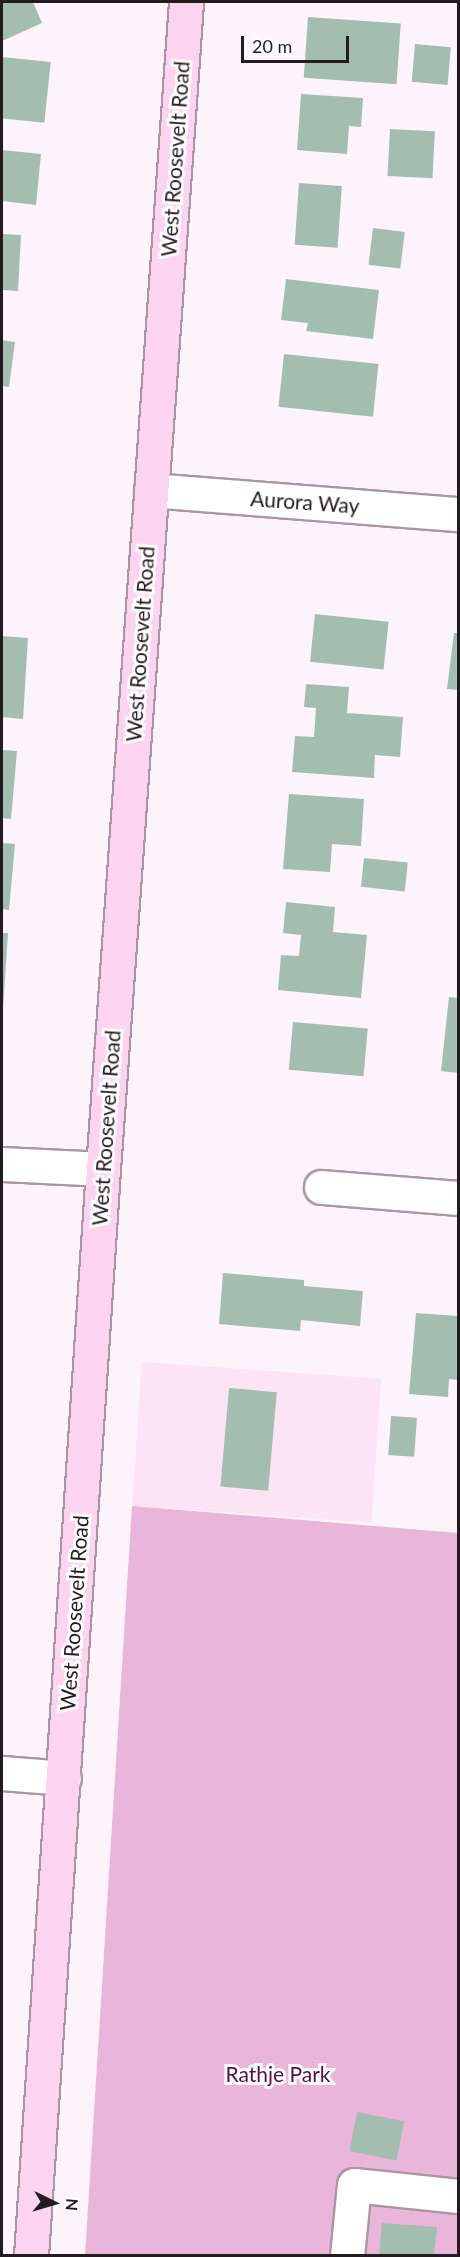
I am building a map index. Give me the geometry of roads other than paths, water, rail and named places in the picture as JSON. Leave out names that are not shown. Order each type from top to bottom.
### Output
[{"type":"main road","name":"West Roosevelt Road","points":[[31,2256],[103,1169],[186,2]]},
{"type":"street","name":"Aurora Way","points":[[151,490],[459,514]]},
{"type":"street","points":[[2,1164],[103,1169]]},
{"type":"street","points":[[321,1186],[459,1198]]},
{"type":"street","points":[[2,1773],[64,1778]]},
{"type":"street","points":[[347,2256],[354,2185],[459,2196]]},
{"type":"park label","name":"Rathje Park","points":[[278,2074]]}]
